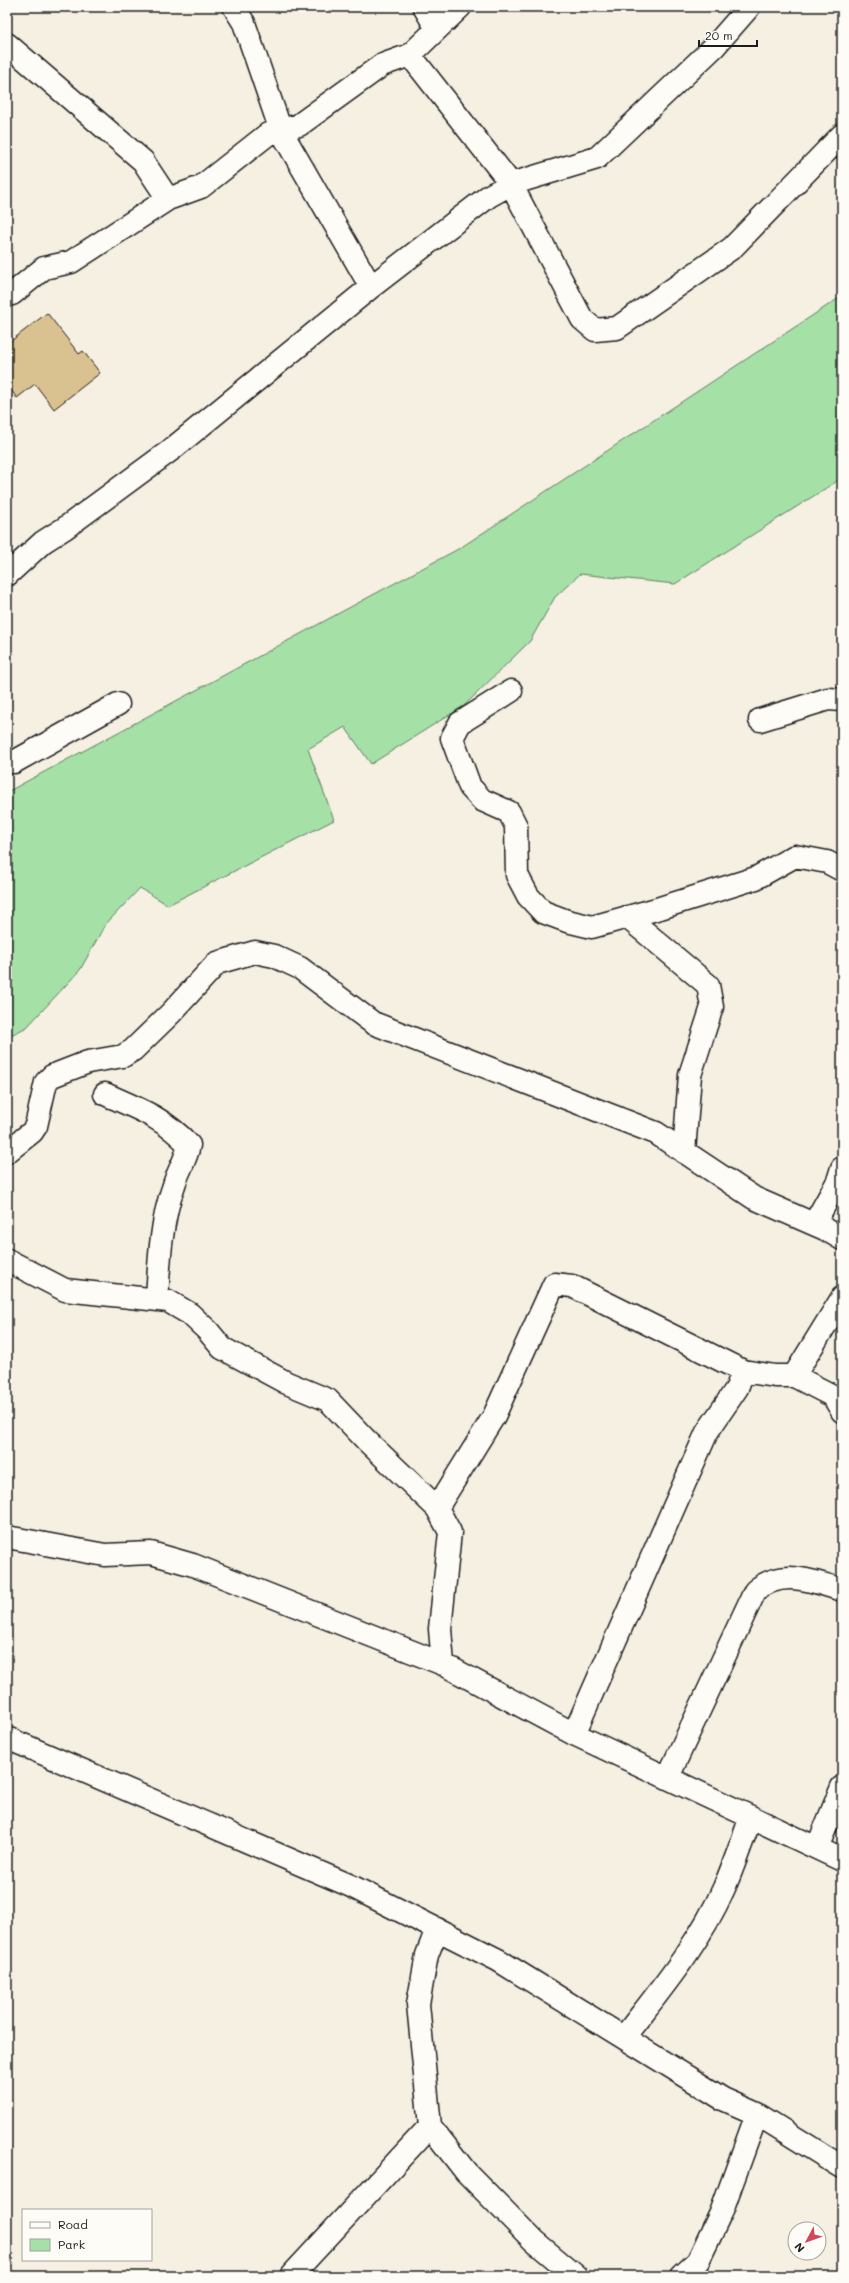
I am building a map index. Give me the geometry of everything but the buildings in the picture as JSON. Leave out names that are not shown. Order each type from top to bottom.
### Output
[{"type":"street","points":[[234,7],[244,23],[281,130],[371,287]]},
{"type":"street","points":[[424,7],[437,29]]},
{"type":"street","points":[[7,296],[12,294],[44,268],[71,262],[168,199],[201,188],[268,134],[299,126],[382,65],[410,55],[460,7]]},
{"type":"street","points":[[7,575],[43,542],[65,528],[171,450],[371,287],[489,196],[511,184],[597,158],[714,47],[749,7]]},
{"type":"street","points":[[7,44],[143,161],[168,199]]},
{"type":"street","points":[[410,55],[511,184],[582,319],[595,330],[618,328],[732,248],[842,135]]},
{"type":"street","points":[[511,691],[460,723],[452,738],[470,787],[482,800],[509,812],[516,826],[517,875],[528,896],[543,912],[592,927],[756,878],[795,856],[827,862],[842,870]]},
{"type":"street","points":[[760,720],[828,699],[842,700]]},
{"type":"street","points":[[7,762],[14,762],[118,704]]},
{"type":"street","points":[[627,917],[708,985],[712,1006],[690,1075],[684,1152]]},
{"type":"street","points":[[7,1152],[32,1132],[36,1126],[46,1082],[52,1076],[88,1062],[123,1056],[133,1050],[171,1014],[217,963],[255,952],[274,956],[300,968],[373,1023],[656,1133],[754,1198],[814,1224],[842,1239]]},
{"type":"street","points":[[105,1094],[148,1113],[174,1129],[189,1145],[187,1157],[174,1185],[160,1250],[157,1300]]},
{"type":"street","points":[[814,1224],[838,1181],[842,1168]]},
{"type":"street","points":[[7,1260],[65,1290],[168,1301],[190,1314],[208,1331],[222,1348],[286,1383],[328,1400],[366,1440],[437,1508],[450,1532],[440,1629],[443,1664]]},
{"type":"street","points":[[437,1508],[494,1416],[544,1301],[554,1284],[572,1286],[743,1371],[775,1376],[794,1376],[833,1396],[842,1411]]},
{"type":"street","points":[[794,1376],[842,1298]]},
{"type":"street","points":[[574,1734],[707,1432],[737,1388],[743,1371]]},
{"type":"street","points":[[7,1537],[105,1555],[150,1553],[193,1565],[443,1664],[574,1734],[842,1860]]},
{"type":"street","points":[[668,1777],[755,1591],[768,1582],[781,1578],[807,1579],[842,1590]]},
{"type":"street","points":[[7,1738],[351,1886],[498,1960],[723,2099],[756,2114],[842,2167]]},
{"type":"street","points":[[817,1848],[842,1787]]},
{"type":"street","points":[[624,2037],[686,1954],[708,1919],[724,1889],[751,1817]]},
{"type":"street","points":[[437,1929],[427,1954],[418,2004],[430,2126],[466,2172],[534,2241],[576,2276]]},
{"type":"street","points":[[682,2276],[698,2261],[721,2213],[756,2114]]},
{"type":"street","points":[[291,2276],[430,2126]]},
{"type":"green space","points":[[842,296],[842,478],[675,584],[580,574],[555,597],[530,641],[465,705],[371,764],[345,727],[308,749],[334,820],[168,905],[140,888],[105,925],[80,970],[27,1027],[7,1037],[7,792],[460,548]]}]
